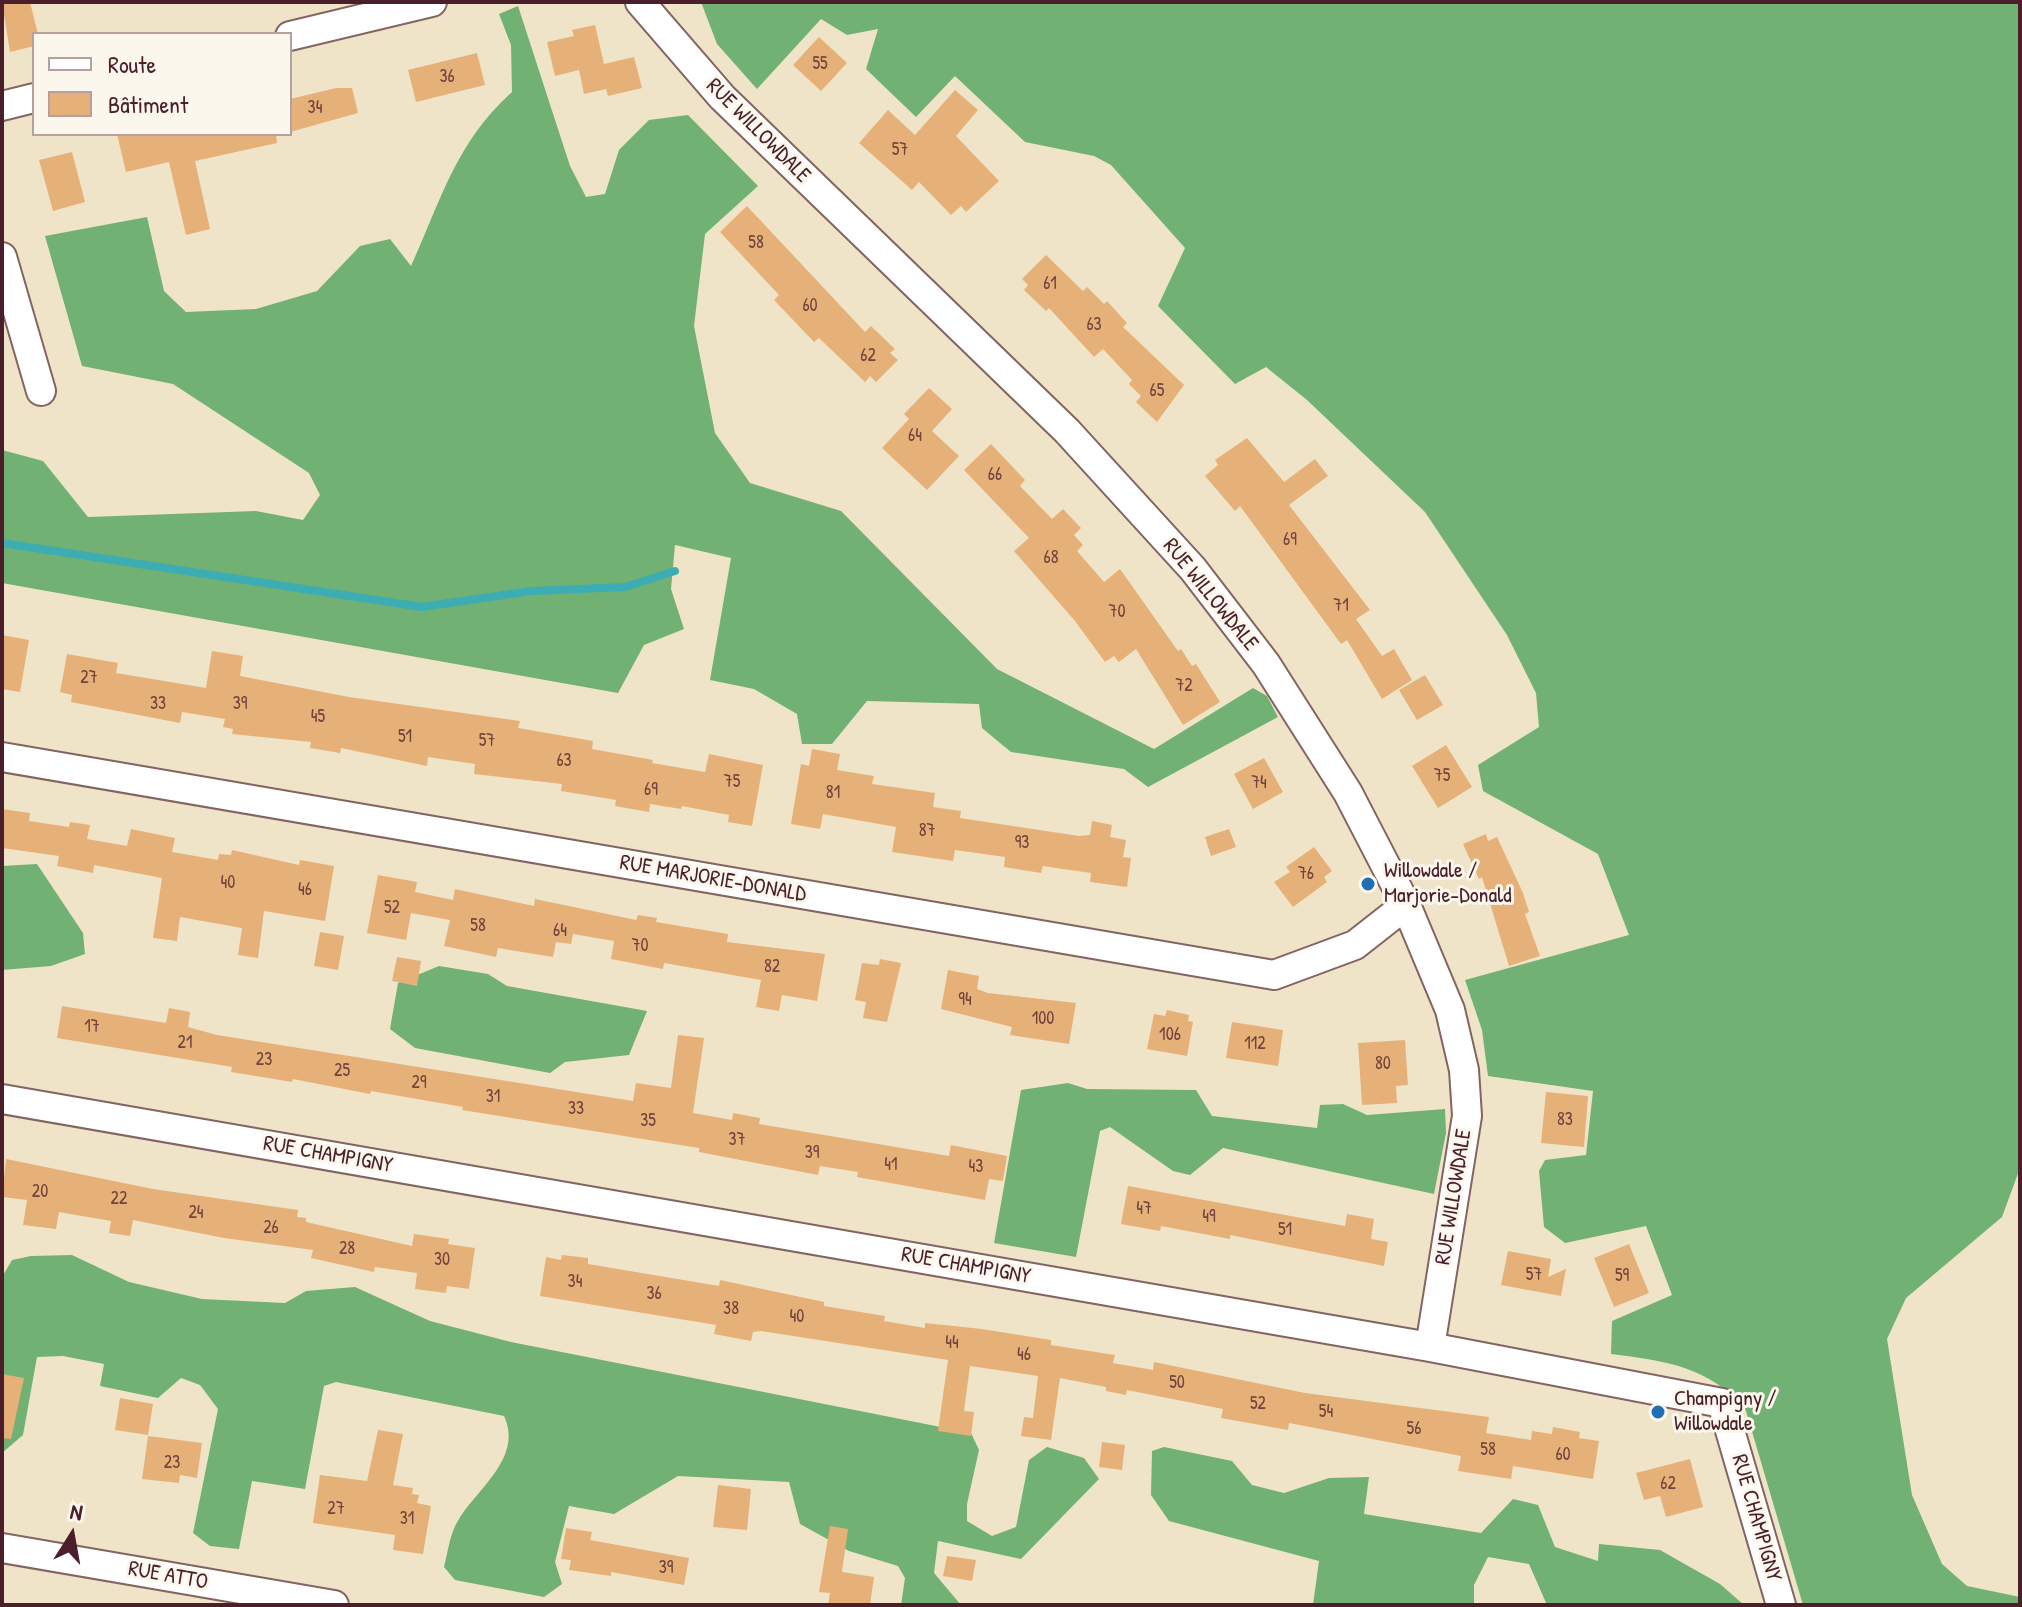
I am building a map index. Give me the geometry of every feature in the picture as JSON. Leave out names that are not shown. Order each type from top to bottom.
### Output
[{"type":"street","points":[[292,36],[432,2]]},
{"type":"street","name":"RUE WILLOWDALE","points":[[640,2],[722,97],[949,321],[1067,431],[1193,569],[1308,726],[1348,793],[1406,905],[1450,1010],[1464,1070],[1467,1116],[1430,1347]]},
{"type":"street","points":[[2,106],[32,98]]},
{"type":"street","points":[[2,257],[41,391]]},
{"type":"street","name":"RUE MARJORIE-DONALD","points":[[2,757],[1274,975],[1355,945],[1406,905]]},
{"type":"street","name":"RUE CHAMPIGNY","points":[[2,1099],[1430,1347],[1722,1403],[1781,1605]]},
{"type":"street","name":"RUE ATTO","points":[[2,1548],[334,1605]]},
{"type":"green space","points":[[701,2],[2020,2],[2020,1168],[2002,1217],[1906,1298],[1887,1339],[1912,1495],[1942,1564],[1967,1586],[2020,1597],[2020,1605],[1803,1605],[1746,1411],[1732,1396],[1702,1375],[1668,1363],[1611,1354],[1612,1321],[1672,1295],[1646,1226],[1565,1243],[1544,1227],[1539,1171],[1545,1160],[1586,1155],[1593,1091],[1488,1076],[1482,1030],[1465,980],[1629,935],[1598,854],[1483,791],[1478,765],[1539,727],[1536,693],[1507,635],[1425,512],[1307,400],[1266,367],[1235,384],[1158,306],[1185,248],[1111,165],[1094,156],[1025,142],[955,76],[916,117],[866,69],[878,29],[847,35],[821,19],[757,89],[717,44]]},
{"type":"green space","points":[[518,6],[570,166],[586,197],[605,194],[619,150],[649,120],[688,115],[758,186],[705,234],[694,326],[715,433],[750,483],[841,511],[997,669],[1154,749],[1253,688],[1267,696],[1278,717],[1148,787],[1124,769],[1011,752],[982,728],[979,704],[867,701],[832,744],[802,744],[797,714],[754,689],[710,680],[731,558],[675,545],[671,589],[684,629],[644,645],[618,693],[2,583],[2,450],[43,461],[88,517],[256,511],[303,520],[320,495],[309,473],[173,384],[82,366],[45,236],[147,217],[164,291],[186,312],[256,309],[317,291],[360,246],[390,239],[411,266],[463,152],[493,111],[512,92],[511,45],[499,14]]},
{"type":"green space","points":[[37,864],[83,933],[85,954],[51,966],[2,970],[2,866]]},
{"type":"green space","points":[[439,966],[488,974],[507,986],[647,1011],[629,1055],[565,1062],[550,1073],[415,1048],[390,1029],[398,983]]},
{"type":"green space","points":[[1068,1083],[1087,1089],[1196,1090],[1212,1116],[1317,1128],[1320,1105],[1343,1104],[1367,1115],[1445,1109],[1446,1133],[1434,1194],[1223,1148],[1190,1175],[1173,1171],[1110,1127],[1100,1131],[1076,1257],[994,1243],[1021,1090]]},
{"type":"green space","points":[[72,1255],[129,1282],[202,1299],[285,1303],[306,1291],[355,1287],[430,1321],[511,1342],[971,1433],[979,1450],[967,1504],[967,1521],[992,1536],[1016,1527],[1029,1460],[1047,1447],[1084,1458],[1099,1479],[1021,1559],[938,1541],[934,1573],[961,1605],[901,1605],[905,1578],[898,1566],[849,1551],[800,1524],[789,1482],[678,1476],[614,1514],[569,1506],[555,1562],[562,1584],[544,1597],[455,1580],[444,1567],[456,1524],[503,1458],[508,1445],[504,1416],[336,1382],[324,1386],[305,1489],[252,1481],[239,1549],[210,1546],[193,1533],[218,1409],[200,1385],[181,1378],[158,1398],[100,1386],[104,1364],[63,1356],[37,1357],[23,1435],[2,1453],[2,1277],[12,1260],[31,1256]]},
{"type":"green space","points":[[1164,1447],[1232,1461],[1252,1485],[1284,1493],[1329,1478],[1369,1477],[1364,1514],[1481,1533],[1513,1499],[1538,1505],[1555,1547],[1598,1561],[1599,1544],[1660,1550],[1720,1584],[1744,1605],[1547,1605],[1529,1564],[1488,1557],[1474,1585],[1474,1605],[1313,1605],[1319,1561],[1169,1521],[1151,1495],[1152,1451]]},
{"type":"building","points":[[2,2],[30,2],[38,32],[32,32],[32,46],[10,52]]},
{"type":"building","points":[[595,25],[604,64],[634,57],[642,88],[608,96],[606,89],[584,94],[579,70],[555,76],[547,42],[574,36],[572,30]]},
{"type":"building","points":[[819,37],[847,63],[821,91],[793,65]]},
{"type":"building","points":[[477,53],[485,85],[416,102],[408,70]]},
{"type":"building","points":[[336,88],[352,88],[358,113],[292,131],[292,99]]},
{"type":"building","points":[[955,90],[978,110],[956,136],[999,181],[966,212],[961,206],[951,215],[919,182],[912,190],[859,143],[888,110],[915,135]]},
{"type":"building","points":[[117,136],[276,136],[277,143],[195,161],[210,229],[186,235],[169,162],[126,172]]},
{"type":"building","points":[[72,152],[85,202],[53,211],[39,160]]},
{"type":"building","points":[[747,206],[865,332],[871,326],[895,349],[890,353],[898,360],[876,382],[870,376],[865,382],[819,338],[814,342],[774,300],[779,295],[720,232]]},
{"type":"building","points":[[1046,255],[1083,291],[1087,287],[1104,304],[1107,301],[1127,323],[1123,327],[1184,385],[1157,422],[1136,402],[1141,396],[1129,384],[1132,380],[1103,349],[1094,357],[1049,308],[1046,311],[1024,290],[1028,285],[1022,279]]},
{"type":"building","points":[[929,388],[952,409],[932,431],[959,456],[927,490],[882,448],[909,419],[904,414]]},
{"type":"building","points":[[1247,438],[1284,482],[1315,459],[1328,476],[1289,505],[1370,610],[1356,619],[1382,656],[1394,649],[1412,680],[1382,699],[1347,640],[1341,644],[1240,506],[1235,511],[1205,476],[1218,465],[1215,460]]},
{"type":"building","points":[[991,444],[1025,480],[1020,486],[1052,519],[1063,509],[1081,528],[1074,535],[1083,545],[1077,551],[1104,582],[1120,569],[1178,651],[1181,649],[1192,666],[1196,664],[1220,702],[1183,725],[1136,649],[1119,662],[1114,656],[1105,662],[1075,621],[1014,551],[1029,538],[964,470]]},
{"type":"building","points":[[2,635],[29,640],[20,692],[2,689]]},
{"type":"building","points":[[212,651],[243,656],[240,676],[349,697],[520,721],[518,728],[593,741],[592,749],[653,760],[652,763],[705,772],[709,754],[763,765],[752,826],[728,822],[729,815],[682,806],[681,809],[650,804],[649,812],[615,806],[616,800],[561,791],[562,784],[474,774],[475,764],[428,757],[427,766],[341,748],[340,753],[310,748],[311,742],[232,734],[233,729],[223,727],[225,719],[182,712],[180,723],[71,702],[72,695],[60,692],[67,654],[118,663],[116,673],[206,688]]},
{"type":"building","points":[[1425,675],[1443,705],[1417,720],[1399,690]]},
{"type":"building","points":[[1446,745],[1472,787],[1438,808],[1412,766]]},
{"type":"building","points":[[812,749],[840,754],[837,770],[874,776],[872,784],[935,793],[933,807],[961,811],[960,818],[1079,836],[1090,835],[1092,821],[1112,825],[1110,837],[1126,840],[1123,857],[1131,858],[1127,887],[1090,882],[1091,873],[1043,866],[1041,873],[1004,867],[1005,857],[955,850],[953,861],[892,852],[896,827],[823,814],[820,829],[791,824],[801,764],[809,766]]},
{"type":"building","points":[[1264,758],[1283,792],[1253,809],[1234,774]]},
{"type":"building","points":[[2,809],[30,813],[29,821],[69,827],[70,822],[90,825],[87,839],[127,846],[131,829],[175,838],[172,852],[218,860],[219,854],[231,855],[232,850],[299,865],[300,860],[334,866],[325,921],[264,911],[258,958],[238,955],[242,928],[180,917],[177,941],[153,938],[162,878],[94,865],[93,873],[57,866],[59,856],[2,848]]},
{"type":"building","points":[[1229,829],[1236,847],[1211,856],[1205,837]]},
{"type":"building","points":[[1486,834],[1488,841],[1497,837],[1523,893],[1529,912],[1525,914],[1540,956],[1509,966],[1482,877],[1479,879],[1463,844]]},
{"type":"building","points":[[1314,847],[1332,871],[1324,877],[1327,882],[1293,907],[1274,882],[1290,872],[1286,867]]},
{"type":"building","points":[[378,875],[417,882],[415,892],[453,900],[455,889],[534,906],[535,899],[636,920],[638,915],[657,918],[656,922],[728,934],[727,942],[825,954],[817,1001],[782,995],[779,1011],[756,1007],[761,980],[664,963],[663,969],[611,959],[614,941],[573,934],[571,944],[556,942],[553,957],[498,948],[496,957],[444,946],[450,920],[411,913],[406,940],[367,933]]},
{"type":"building","points":[[320,932],[344,936],[338,970],[314,966]]},
{"type":"building","points":[[397,957],[421,961],[417,986],[392,981]]},
{"type":"building","points":[[880,959],[901,963],[887,1022],[863,1018],[866,1002],[855,1000],[862,963],[879,965]]},
{"type":"building","points":[[948,970],[979,976],[977,989],[988,993],[1076,1003],[1069,1044],[1010,1035],[1012,1027],[941,1009]]},
{"type":"building","points":[[62,1006],[166,1023],[169,1008],[190,1012],[188,1027],[217,1035],[633,1101],[636,1083],[671,1088],[678,1035],[704,1038],[693,1113],[732,1120],[733,1113],[760,1118],[759,1124],[949,1156],[951,1145],[1007,1156],[1003,1181],[989,1179],[985,1200],[857,1177],[858,1172],[820,1166],[818,1175],[699,1152],[699,1148],[462,1110],[463,1107],[371,1091],[370,1094],[293,1079],[292,1082],[231,1072],[232,1067],[57,1038]]},
{"type":"building","points":[[1167,1010],[1189,1015],[1188,1021],[1193,1022],[1187,1056],[1147,1049],[1154,1014],[1165,1016]]},
{"type":"building","points":[[1232,1022],[1283,1030],[1278,1066],[1226,1058]]},
{"type":"building","points":[[1405,1040],[1408,1085],[1396,1086],[1397,1103],[1362,1105],[1358,1043]]},
{"type":"building","points":[[1546,1092],[1588,1096],[1584,1147],[1541,1143]]},
{"type":"building","points":[[6,1159],[153,1189],[298,1210],[297,1217],[306,1218],[306,1222],[412,1246],[414,1234],[449,1239],[448,1244],[475,1248],[469,1289],[447,1286],[446,1293],[415,1289],[417,1273],[375,1267],[374,1272],[311,1258],[313,1250],[224,1238],[133,1220],[130,1236],[109,1233],[111,1221],[59,1212],[56,1229],[23,1225],[27,1200],[2,1197]]},
{"type":"building","points":[[1128,1186],[1345,1226],[1347,1214],[1374,1219],[1371,1239],[1388,1242],[1384,1266],[1230,1235],[1230,1239],[1161,1226],[1160,1231],[1121,1224]]},
{"type":"building","points":[[1629,1244],[1649,1293],[1614,1307],[1594,1258]]},
{"type":"building","points":[[1508,1251],[1551,1259],[1548,1277],[1566,1269],[1561,1296],[1501,1285]]},
{"type":"building","points":[[562,1255],[588,1258],[588,1264],[719,1286],[720,1280],[824,1302],[824,1306],[885,1316],[884,1321],[925,1328],[925,1323],[982,1329],[1051,1340],[1051,1345],[1115,1355],[1113,1363],[1153,1370],[1154,1362],[1305,1393],[1489,1417],[1486,1433],[1531,1440],[1532,1431],[1552,1434],[1553,1427],[1580,1432],[1579,1438],[1599,1441],[1593,1479],[1513,1466],[1511,1479],[1458,1471],[1461,1456],[1289,1423],[1288,1430],[1221,1418],[1223,1409],[1127,1390],[1126,1395],[1106,1391],[1106,1387],[1060,1378],[1051,1440],[1021,1436],[1024,1417],[1033,1418],[1038,1376],[970,1366],[964,1411],[974,1412],[971,1436],[938,1431],[948,1360],[761,1331],[753,1332],[751,1341],[714,1334],[716,1325],[540,1296],[546,1257],[561,1260]]},
{"type":"building","points":[[2,1374],[24,1378],[11,1439],[2,1438]]},
{"type":"building","points":[[120,1398],[153,1404],[148,1435],[115,1430]]},
{"type":"building","points":[[378,1430],[403,1434],[393,1485],[413,1488],[412,1494],[419,1495],[417,1503],[431,1506],[423,1554],[393,1550],[395,1535],[313,1523],[320,1475],[367,1481]]},
{"type":"building","points":[[148,1436],[202,1443],[197,1478],[180,1475],[179,1483],[142,1479]]},
{"type":"building","points":[[1102,1442],[1125,1445],[1122,1470],[1099,1467]]},
{"type":"building","points":[[1690,1459],[1703,1507],[1666,1517],[1660,1496],[1644,1500],[1636,1473]]},
{"type":"building","points":[[718,1485],[751,1489],[747,1530],[713,1527]]},
{"type":"building","points":[[830,1526],[848,1529],[842,1572],[874,1577],[870,1605],[828,1605],[830,1593],[819,1592]]},
{"type":"building","points":[[566,1528],[592,1532],[590,1540],[689,1558],[684,1585],[611,1572],[611,1576],[569,1570],[571,1560],[561,1559]]},
{"type":"building","points":[[947,1556],[976,1560],[972,1581],[943,1576]]},
{"type":"waterway","points":[[2,543],[422,607],[531,591],[625,587],[675,571]]},
{"type":"place","name":"Willowdale / Marjorie-Donald","points":[[1368,884]]},
{"type":"place","name":"Champigny / Willowdale","points":[[1658,1412]]}]
